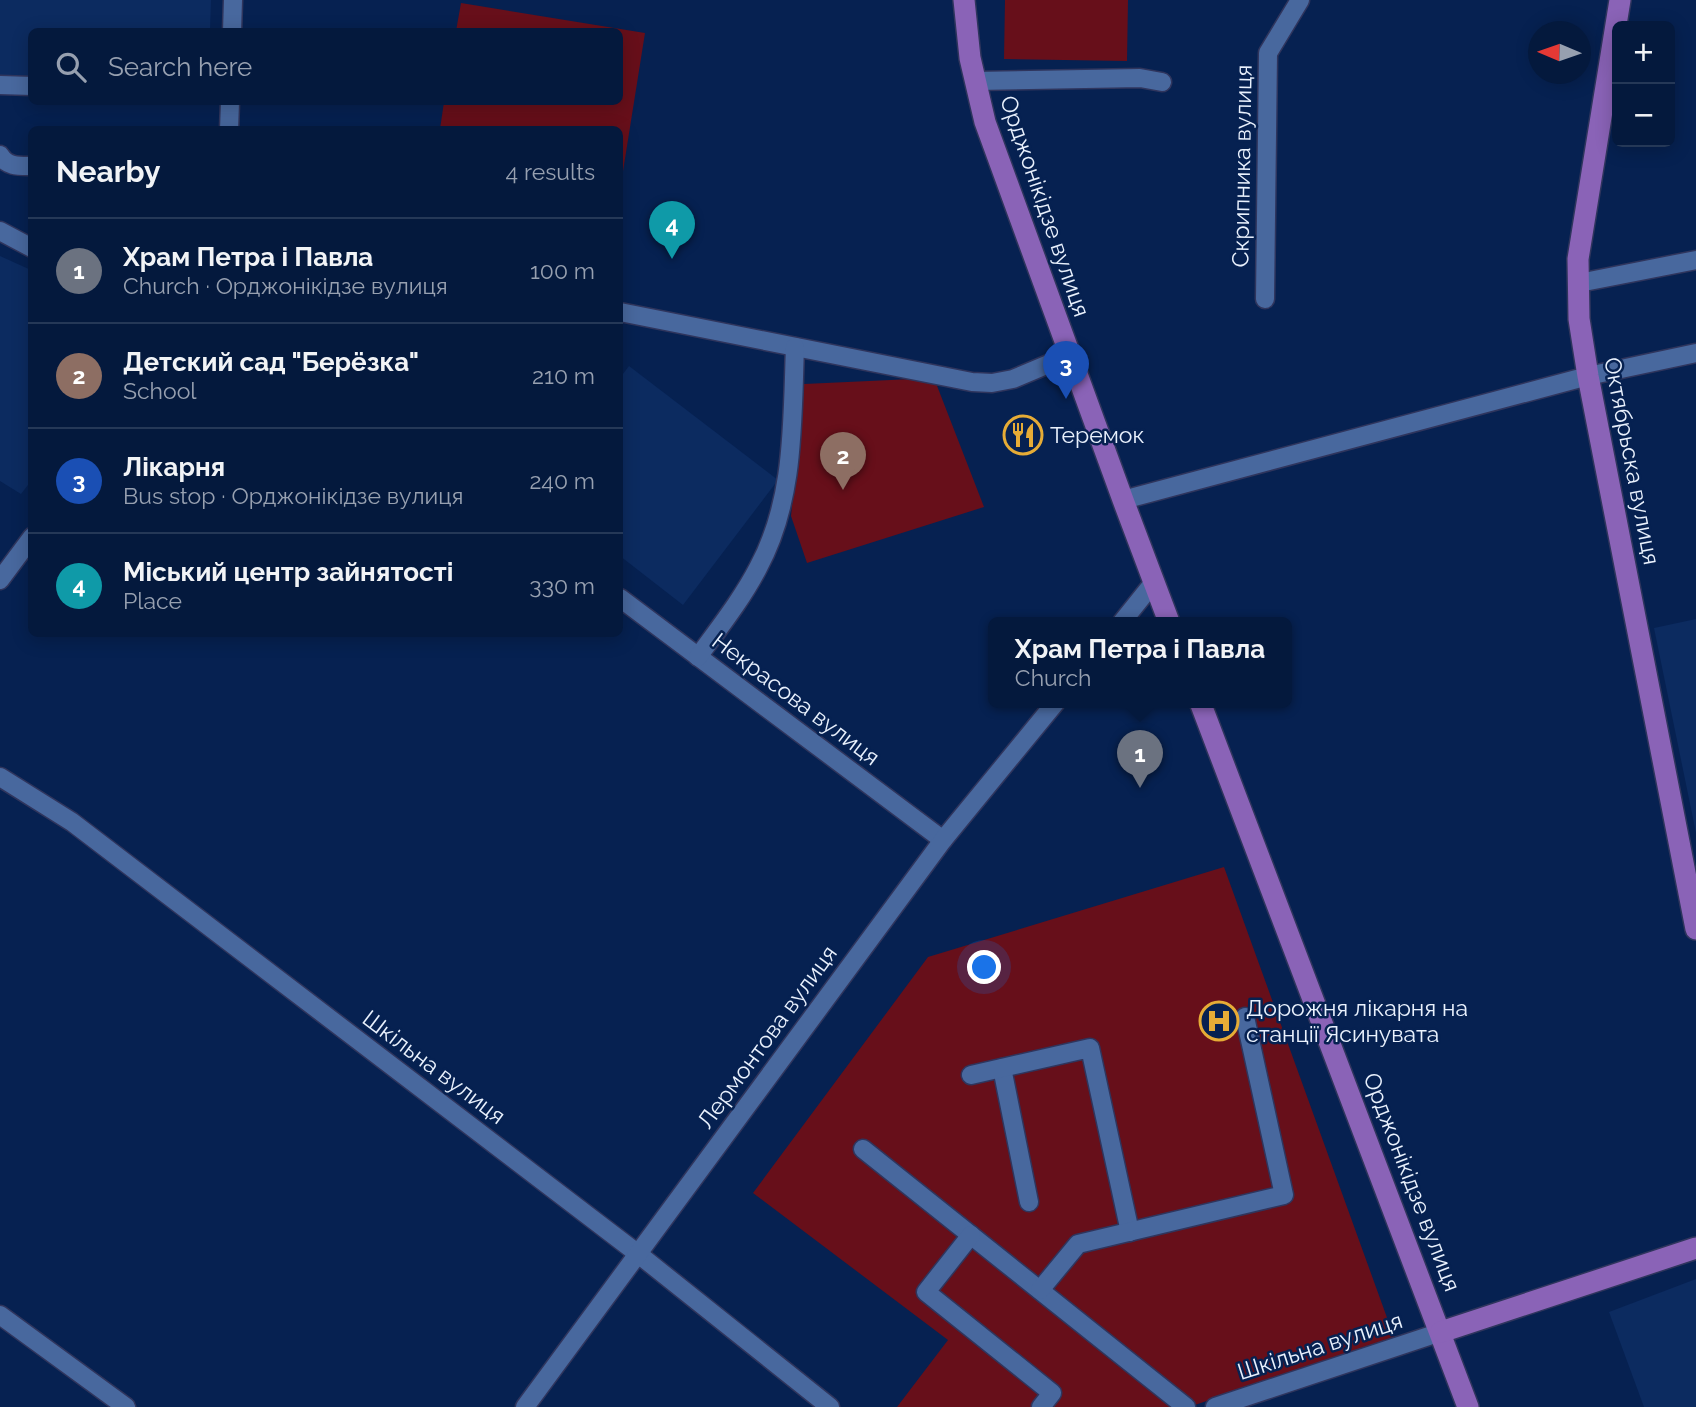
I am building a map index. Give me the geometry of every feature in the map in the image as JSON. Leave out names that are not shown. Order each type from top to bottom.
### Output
[{"type":"main road","name":"Орджонікідзе вулиця","points":[[964,0],[970,58],[985,122],[1167,617]]},
{"type":"main road","name":"Октябрьска вулиця","points":[[1620,0],[1578,259],[1579,319],[1696,929]]},
{"type":"main road","name":"Орджонікідзе вулиця","points":[[1202,708],[1468,1407]]},
{"type":"main road","points":[[1441,1332],[1696,1248]]},
{"type":"street","points":[[232,28],[233,0]]},
{"type":"street","name":"Скрипника вулиця","points":[[1265,299],[1268,53],[1300,0]]},
{"type":"street","points":[[975,81],[1140,78],[1163,82]]},
{"type":"street","points":[[0,85],[28,86]]},
{"type":"street","points":[[229,126],[230,105]]},
{"type":"street","points":[[0,155],[8,164],[28,166]]},
{"type":"street","points":[[0,231],[28,246]]},
{"type":"street","points":[[1578,283],[1696,260]]},
{"type":"street","points":[[623,313],[972,382],[992,383],[1013,379],[1070,355]]},
{"type":"street","points":[[698,657],[759,567],[774,532],[788,475],[795,347]]},
{"type":"street","points":[[1123,500],[1588,376],[1696,353]]},
{"type":"street","points":[[0,580],[28,542]]},
{"type":"street","points":[[1126,617],[1154,582]]},
{"type":"street","name":"Некрасова вулиця","points":[[623,600],[943,840]]},
{"type":"street","name":"Лермонтова вулиця","points":[[525,1407],[943,840],[1051,708]]},
{"type":"street","name":"Шкільна вулиця","points":[[0,777],[72,822],[638,1253],[830,1407]]},
{"type":"street","points":[[1040,1290],[1079,1244],[1284,1195],[1245,1017]]},
{"type":"street","points":[[971,1075],[1090,1048],[1130,1232]]},
{"type":"street","points":[[1002,1068],[1029,1202]]},
{"type":"street","points":[[863,1149],[1186,1407]]},
{"type":"street","points":[[971,1235],[926,1292],[1052,1393],[1041,1407]]},
{"type":"street","points":[[0,1315],[126,1407]]},
{"type":"street","name":"Шкільна вулиця","points":[[1215,1407],[1441,1332]]},
{"type":"shaded area","points":[[0,0],[211,0],[210,28],[28,28],[28,86],[0,85]]},
{"type":"shaded area","points":[[1005,0],[1128,0],[1127,61],[1004,59]]},
{"type":"shaded area","points":[[461,3],[614,28],[457,28]]},
{"type":"shaded area","points":[[623,29],[645,33],[623,171],[623,126],[440,126],[444,105],[623,105]]},
{"type":"shaded area","points":[[0,256],[28,269],[28,485],[21,494],[0,481]]},
{"type":"shaded area","points":[[629,366],[778,480],[683,605],[623,558],[623,374]]},
{"type":"shaded area","points":[[934,378],[984,507],[807,563],[791,516],[804,384]]},
{"type":"shaded area","points":[[1696,619],[1696,833],[1654,628]]},
{"type":"shaded area","points":[[1224,867],[1394,1337],[1189,1407],[897,1407],[948,1340],[753,1193],[928,957]]},
{"type":"shaded area","points":[[1696,1279],[1696,1407],[1644,1407],[1609,1312]]},
{"type":"place","name":"Міський центр зайнятості","points":[[672,259]]},
{"type":"place","name":"Лікарня","points":[[1066,399]]},
{"type":"place","name":"Теремок","points":[[1023,435]]},
{"type":"place","name":"Детский сад \"Берёзка\"","points":[[843,490]]},
{"type":"place","name":"Храм Петра і Павла","points":[[1140,788]]},
{"type":"place","name":"Дорожня лікарня на станції Ясинувата","points":[[1219,1021]]}]
